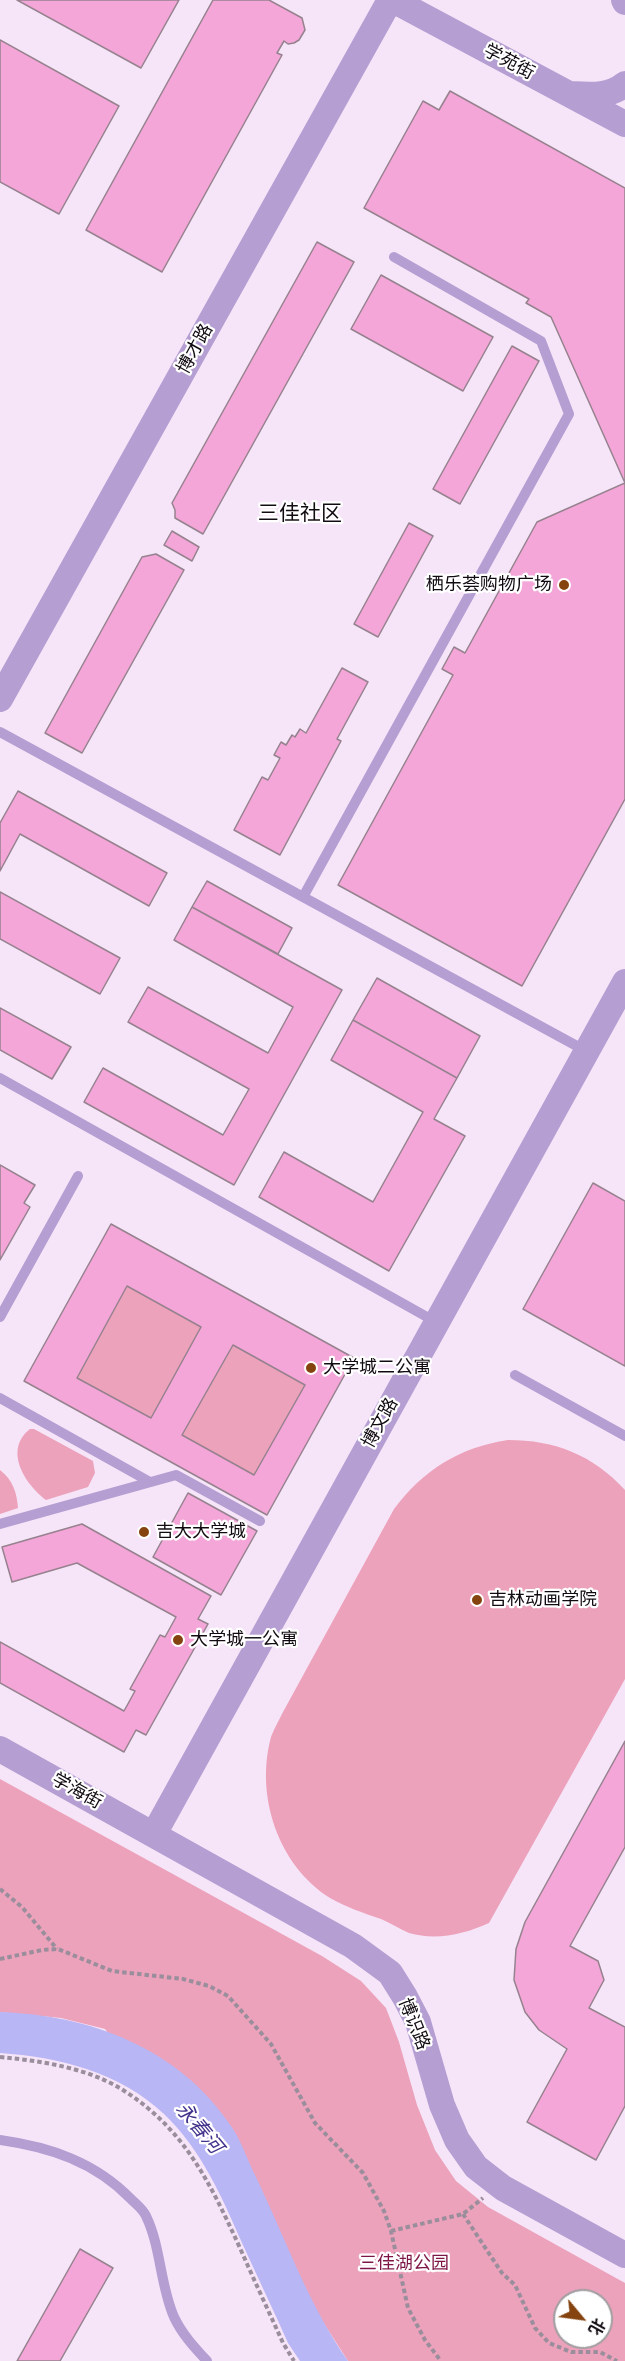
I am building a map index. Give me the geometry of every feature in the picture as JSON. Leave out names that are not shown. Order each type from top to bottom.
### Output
[{"type":"street","name":"学苑街","points":[[391,0],[625,124]]},
{"type":"street","name":"博才路","points":[[0,699],[391,0]]},
{"type":"street","points":[[569,94],[599,96],[619,89],[625,84]]},
{"type":"street","name":"博文路","points":[[154,1834],[625,982]]},
{"type":"street","name":"学海街","points":[[0,1749],[154,1834]]},
{"type":"street","name":"博识路","points":[[154,1834],[353,1946],[390,1973],[418,2022],[449,2123],[457,2140],[476,2167],[504,2188],[625,2255]]},
{"type":"lane","points":[[303,897],[569,414],[541,340],[394,257]]},
{"type":"lane","points":[[0,732],[587,1051]]},
{"type":"lane","points":[[0,1078],[436,1322]]},
{"type":"lane","points":[[0,1317],[78,1176]]},
{"type":"lane","points":[[515,1375],[625,1436]]},
{"type":"lane","points":[[0,1398],[150,1482]]},
{"type":"lane","points":[[0,1524],[176,1475],[260,1521]]},
{"type":"lane","points":[[0,2140],[32,2145],[63,2154],[97,2170],[145,2213],[153,2234],[173,2315],[187,2339],[207,2361]]},
{"type":"path","points":[[0,1889],[22,1907],[58,1949]]},
{"type":"path","points":[[0,1959],[58,1949],[112,1971],[183,1979],[209,1986],[228,1996],[242,2009],[270,2044],[315,2123],[363,2173],[384,2211],[391,2231],[408,2308],[425,2340],[441,2361]]},
{"type":"path","points":[[0,2057],[54,2064],[93,2075],[125,2091],[160,2118],[189,2150],[212,2188],[283,2343],[294,2361]]},
{"type":"path","points":[[391,2231],[463,2214],[484,2197]]},
{"type":"path","points":[[463,2214],[502,2273],[515,2285],[535,2328],[549,2343],[572,2352],[600,2352],[617,2361]]},
{"type":"green space","points":[[127,1286],[201,1327],[151,1418],[77,1378]]},
{"type":"green space","points":[[233,1345],[305,1385],[254,1475],[182,1435]]},
{"type":"green space","points":[[30,1429],[34,1429],[93,1461],[95,1473],[88,1487],[46,1500],[38,1493],[25,1476],[18,1456],[18,1447],[22,1437]]},
{"type":"green space","points":[[508,1440],[542,1443],[572,1452],[600,1467],[625,1490],[625,1679],[489,1923],[450,1935],[419,1935],[409,1933],[330,1898],[312,1884],[297,1867],[284,1848],[269,1805],[266,1782],[271,1737],[394,1509],[405,1495],[444,1462],[474,1448]]},
{"type":"green space","points":[[0,1470],[14,1487],[18,1508],[0,1514]]},
{"type":"green space","name":"三佳湖公园","points":[[0,1779],[322,1956],[361,1981],[386,2008],[399,2042],[417,2105],[435,2150],[456,2181],[488,2207],[625,2283],[625,2361],[348,2361],[321,2319],[105,2029],[61,2018],[0,2012]]},
{"type":"water","name":"永春河","points":[[0,2012],[67,2020],[130,2041],[159,2056],[186,2076],[210,2099],[238,2137],[309,2293],[348,2361],[300,2361],[288,2343],[227,2208],[209,2174],[189,2142],[164,2114],[128,2087],[87,2069],[44,2058],[0,2053]]},
{"type":"building","points":[[17,0],[179,0],[141,68]]},
{"type":"building","points":[[213,0],[269,0],[302,18],[305,30],[299,40],[294,43],[288,44],[284,41],[277,53],[282,55],[162,272],[86,230]]},
{"type":"building","points":[[0,40],[119,106],[59,214],[0,182]]},
{"type":"building","points":[[450,91],[625,188],[625,483],[551,317],[526,303],[529,299],[364,208],[423,101],[439,110]]},
{"type":"building","points":[[317,242],[354,262],[203,534],[175,518],[172,503]]},
{"type":"building","points":[[381,275],[493,337],[463,391],[351,329]]},
{"type":"building","points":[[512,346],[539,361],[460,504],[433,489]]},
{"type":"building","name":"栖乐荟购物广场","points":[[625,483],[625,799],[522,986],[338,885],[453,675],[442,669],[454,647],[465,653],[537,522]]},
{"type":"building","points":[[409,523],[433,536],[378,637],[354,624]]},
{"type":"building","points":[[172,531],[199,547],[192,561],[164,545]]},
{"type":"building","points":[[156,554],[184,570],[82,753],[45,733],[142,557]]},
{"type":"building","points":[[342,668],[368,682],[337,739],[341,741],[280,855],[234,830],[262,777],[268,780],[280,758],[274,755],[281,742],[286,745],[292,735],[295,737],[300,729],[306,733]]},
{"type":"building","points":[[18,791],[167,873],[149,906],[20,834],[0,871],[0,823]]},
{"type":"building","points":[[207,881],[292,928],[278,954],[192,907]]},
{"type":"building","points":[[0,892],[120,958],[100,994],[0,939]]},
{"type":"building","points":[[192,907],[342,990],[234,1185],[84,1102],[103,1068],[223,1135],[249,1089],[128,1022],[148,987],[268,1053],[293,1007],[174,940]]},
{"type":"building","points":[[377,978],[480,1036],[457,1078],[353,1020]]},
{"type":"building","points":[[0,1008],[71,1047],[52,1079],[0,1050]]},
{"type":"building","points":[[353,1020],[457,1078],[434,1119],[465,1136],[389,1271],[259,1197],[284,1152],[373,1202],[423,1112],[331,1060]]},
{"type":"building","points":[[0,1165],[35,1185],[24,1203],[30,1207],[0,1260]]},
{"type":"building","points":[[593,1183],[625,1201],[625,1366],[523,1309]]},
{"type":"building","name":"大学城二公寓","points":[[111,1224],[354,1358],[267,1515],[24,1381]],"holes":[[[127,1286],[201,1327],[151,1418],[77,1378]],[[233,1345],[305,1385],[254,1475],[182,1435]]]},
{"type":"building","points":[[188,1493],[257,1531],[221,1595],[153,1557]]},
{"type":"building","name":"大学城一公寓","points":[[82,1524],[211,1596],[198,1619],[208,1624],[146,1735],[136,1730],[124,1752],[0,1683],[0,1642],[124,1711],[135,1691],[130,1689],[160,1635],[165,1637],[176,1617],[77,1563],[12,1582],[2,1547]]},
{"type":"building","points":[[625,1741],[625,1847],[570,1946],[598,1961],[604,1980],[589,2008],[625,2027],[625,2106],[596,2160],[527,2122],[567,2049],[539,2030],[525,2012],[514,1980],[516,1949],[525,1922]]},
{"type":"building","points":[[80,2249],[113,2268],[60,2361],[17,2361]]},
{"type":"place","name":"栖乐荟购物广场","points":[[564,585]]},
{"type":"place","name":"大学城二公寓","points":[[311,1368]]},
{"type":"place","name":"吉大大学城","points":[[144,1532]]},
{"type":"place","name":"吉林动画学院","points":[[477,1600]]},
{"type":"place","name":"大学城一公寓","points":[[178,1640]]},
{"type":"district","name":"三佳社区","points":[[300,514]]}]
